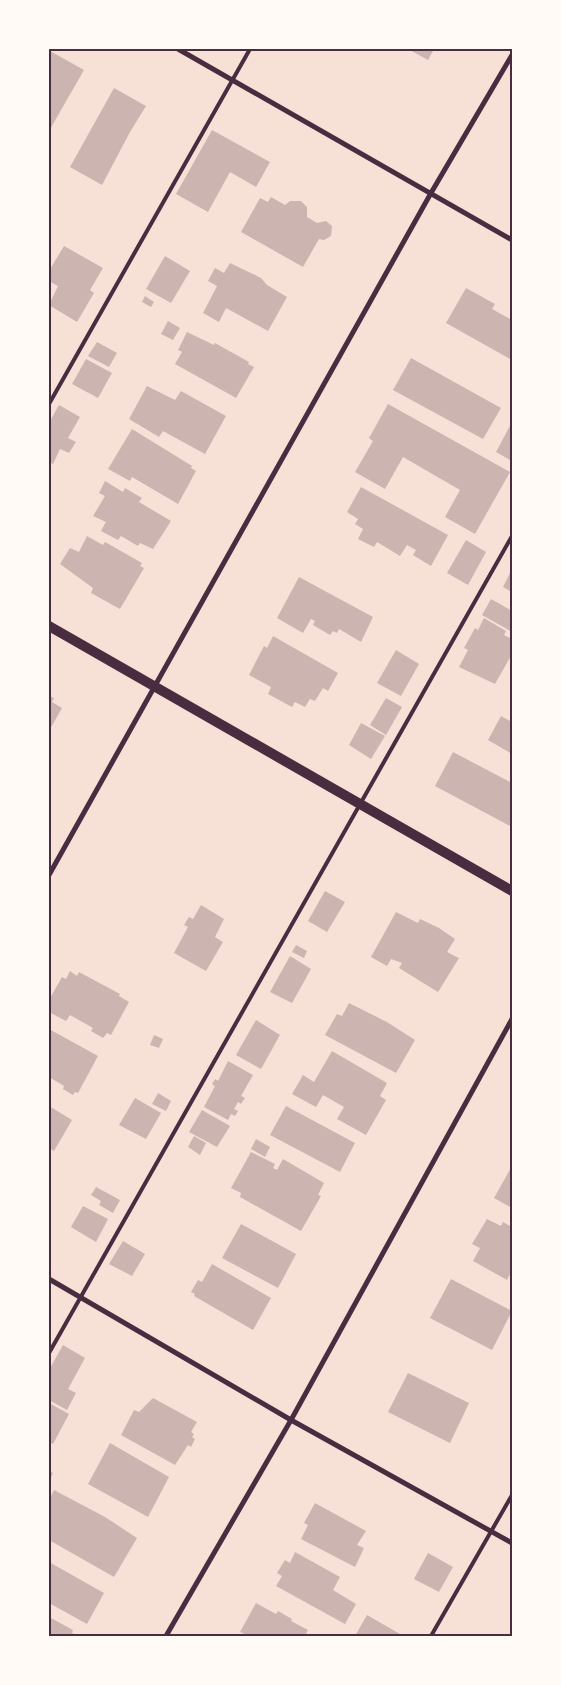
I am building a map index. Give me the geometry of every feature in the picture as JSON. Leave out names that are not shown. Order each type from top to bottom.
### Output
[{"type":"main road","points":[[49,626],[512,890]]},
{"type":"street","points":[[178,49],[512,240]]},
{"type":"street","points":[[49,875],[431,193],[512,55]]},
{"type":"street","points":[[166,1636],[291,1420],[512,1019]]},
{"type":"street","points":[[49,1279],[291,1420],[492,1531],[512,1544]]},
{"type":"lane","points":[[49,404],[250,49]]},
{"type":"lane","points":[[49,1352],[512,536]]},
{"type":"lane","points":[[431,1636],[512,1495]]},
{"type":"building","points":[[408,49],[434,49],[428,60]]},
{"type":"building","points":[[50,51],[84,70],[49,131],[49,54]]},
{"type":"building","points":[[114,88],[146,106],[102,185],[70,167]]},
{"type":"building","points":[[212,130],[270,162],[256,187],[230,172],[208,212],[176,194]]},
{"type":"building","points":[[271,197],[285,205],[290,201],[301,201],[307,207],[307,217],[317,223],[326,221],[332,226],[331,236],[324,240],[319,239],[303,267],[241,232],[260,198],[268,202]]},
{"type":"building","points":[[64,246],[103,268],[90,290],[94,293],[77,322],[49,305],[58,286],[49,281],[49,271]]},
{"type":"building","points":[[165,256],[190,271],[171,303],[146,289]]},
{"type":"building","points":[[230,263],[261,278],[267,285],[287,297],[268,331],[226,308],[219,322],[203,313],[217,286],[208,281],[215,268],[224,273]]},
{"type":"building","points":[[466,288],[495,304],[492,309],[512,320],[512,360],[446,323]]},
{"type":"building","points":[[145,296],[154,302],[151,307],[142,302]]},
{"type":"building","points":[[168,321],[180,328],[173,340],[161,334]]},
{"type":"building","points":[[187,332],[214,345],[215,343],[249,362],[248,364],[254,367],[236,398],[175,364],[182,352],[178,350]]},
{"type":"building","points":[[97,342],[117,353],[109,367],[88,356]]},
{"type":"building","points":[[411,358],[501,408],[483,439],[393,390]]},
{"type":"building","points":[[86,359],[112,373],[98,398],[72,384]]},
{"type":"building","points":[[147,386],[175,400],[181,391],[226,416],[205,454],[163,431],[159,437],[129,419]]},
{"type":"building","points":[[388,404],[510,472],[475,534],[445,517],[460,490],[403,457],[385,489],[355,472],[373,441],[369,438]]},
{"type":"building","points":[[59,405],[80,417],[68,438],[76,442],[69,453],[60,449],[53,464],[49,462],[49,423]]},
{"type":"building","points":[[512,422],[512,461],[496,452]]},
{"type":"building","points":[[132,429],[192,466],[191,468],[196,471],[178,504],[132,477],[130,481],[108,469]]},
{"type":"building","points":[[105,481],[123,492],[125,488],[142,498],[139,502],[171,521],[153,549],[140,543],[138,546],[121,536],[118,540],[101,531],[106,522],[93,516],[105,496],[99,493]]},
{"type":"building","points":[[361,487],[448,535],[431,566],[413,555],[416,550],[407,545],[400,556],[377,542],[374,547],[358,539],[363,529],[355,524],[358,519],[347,512]]},
{"type":"building","points":[[87,536],[103,545],[105,542],[142,563],[140,566],[144,568],[120,609],[91,593],[93,588],[60,564],[70,548],[79,552]]},
{"type":"building","points":[[466,540],[486,552],[468,585],[447,573]]},
{"type":"building","points":[[512,569],[512,592],[503,587]]},
{"type":"building","points":[[299,577],[373,617],[361,642],[339,629],[337,633],[333,631],[330,635],[313,625],[315,621],[311,619],[303,633],[277,618]]},
{"type":"building","points":[[491,599],[512,611],[512,632],[482,615]]},
{"type":"building","points":[[484,618],[506,631],[504,635],[512,639],[512,654],[495,684],[459,667],[468,650],[464,648],[475,628],[478,630]]},
{"type":"building","points":[[273,636],[338,673],[328,691],[323,688],[315,701],[310,699],[305,707],[295,702],[292,707],[268,694],[271,687],[249,675],[264,646],[267,648]]},
{"type":"building","points":[[396,650],[419,664],[401,696],[377,683]]},
{"type":"building","points":[[49,696],[54,698],[52,702],[62,708],[49,731]]},
{"type":"building","points":[[386,698],[402,707],[386,735],[370,725]]},
{"type":"building","points":[[501,716],[512,722],[512,754],[488,740]]},
{"type":"building","points":[[361,723],[385,736],[371,759],[349,745]]},
{"type":"building","points":[[453,752],[512,783],[512,827],[435,786]]},
{"type":"building","points":[[325,891],[345,902],[327,932],[308,921]]},
{"type":"building","points":[[201,905],[224,919],[215,937],[223,942],[206,971],[174,953],[188,927],[184,925],[189,917],[193,919]]},
{"type":"building","points":[[396,912],[418,923],[420,919],[439,928],[455,939],[447,952],[459,958],[438,992],[399,968],[402,963],[391,959],[387,966],[371,957]]},
{"type":"building","points":[[296,945],[307,951],[304,958],[292,952]]},
{"type":"building","points":[[290,956],[311,969],[292,1003],[270,992]]},
{"type":"building","points":[[70,971],[77,976],[79,972],[120,994],[119,996],[129,1002],[111,1035],[107,1033],[103,1038],[91,1031],[93,1028],[70,1015],[66,1021],[49,1012],[49,1000],[62,977],[66,979]]},
{"type":"building","points":[[349,1003],[387,1022],[415,1040],[396,1073],[325,1035],[337,1014],[342,1016]]},
{"type":"building","points":[[256,1020],[280,1035],[261,1069],[236,1055]]},
{"type":"building","points":[[49,1029],[98,1056],[78,1093],[75,1092],[73,1095],[63,1089],[64,1086],[49,1077]]},
{"type":"building","points":[[154,1035],[163,1039],[159,1048],[150,1045]]},
{"type":"building","points":[[332,1051],[387,1083],[380,1096],[386,1100],[366,1135],[337,1119],[344,1107],[323,1095],[316,1107],[292,1094],[303,1075],[314,1082]]},
{"type":"building","points":[[228,1061],[253,1075],[241,1096],[245,1098],[241,1104],[238,1102],[234,1109],[238,1111],[235,1116],[231,1114],[228,1120],[204,1107],[215,1086],[212,1084],[215,1079],[218,1081]]},
{"type":"building","points":[[158,1093],[171,1101],[166,1111],[152,1104]]},
{"type":"building","points":[[135,1098],[161,1113],[146,1139],[119,1125]]},
{"type":"building","points":[[49,1106],[72,1120],[54,1151],[49,1148]]},
{"type":"building","points":[[286,1106],[355,1143],[340,1172],[270,1135]]},
{"type":"building","points":[[202,1110],[230,1126],[217,1147],[189,1132]]},
{"type":"building","points":[[194,1136],[206,1143],[200,1155],[188,1147]]},
{"type":"building","points":[[256,1139],[270,1147],[265,1157],[251,1149]]},
{"type":"building","points":[[251,1152],[275,1164],[273,1168],[277,1170],[283,1159],[324,1183],[318,1195],[321,1196],[301,1231],[240,1197],[241,1193],[231,1188]]},
{"type":"building","points":[[512,1166],[512,1208],[494,1198]]},
{"type":"building","points":[[96,1187],[120,1200],[113,1213],[99,1205],[101,1201],[91,1195]]},
{"type":"building","points":[[83,1206],[108,1219],[96,1242],[71,1227]]},
{"type":"building","points":[[487,1219],[501,1226],[503,1222],[512,1227],[512,1270],[507,1280],[473,1261],[480,1248],[472,1244]]},
{"type":"building","points":[[241,1224],[296,1254],[278,1288],[222,1258]]},
{"type":"building","points":[[123,1241],[145,1254],[132,1276],[109,1264]]},
{"type":"building","points":[[212,1264],[271,1298],[253,1330],[194,1296],[195,1294],[191,1292],[198,1280],[202,1282]]},
{"type":"building","points":[[451,1279],[512,1311],[492,1350],[430,1318]]},
{"type":"building","points":[[63,1345],[85,1358],[68,1389],[76,1393],[67,1410],[49,1400],[49,1370]]},
{"type":"building","points":[[408,1373],[469,1403],[450,1443],[388,1412]]},
{"type":"building","points":[[153,1398],[197,1422],[191,1432],[194,1434],[192,1437],[195,1439],[191,1447],[188,1445],[175,1465],[121,1435],[134,1410],[139,1412]]},
{"type":"building","points":[[49,1403],[69,1414],[53,1444],[49,1442]]},
{"type":"building","points":[[110,1443],[169,1477],[148,1517],[88,1484]]},
{"type":"building","points":[[49,1471],[53,1473],[49,1482]]},
{"type":"building","points":[[54,1490],[105,1517],[137,1538],[114,1577],[49,1540],[49,1500]]},
{"type":"building","points":[[315,1503],[366,1531],[357,1545],[364,1548],[355,1567],[301,1539],[308,1525],[304,1523]]},
{"type":"building","points":[[295,1552],[340,1577],[333,1590],[356,1604],[345,1624],[276,1586],[282,1576],[277,1573],[285,1560],[290,1563]]},
{"type":"building","points":[[428,1553],[453,1567],[439,1592],[414,1579]]},
{"type":"building","points":[[49,1562],[104,1593],[87,1624],[49,1603]]},
{"type":"building","points":[[256,1603],[276,1614],[278,1611],[292,1619],[291,1621],[308,1630],[305,1636],[250,1636],[240,1632]]},
{"type":"building","points":[[367,1615],[400,1634],[399,1636],[355,1636]]},
{"type":"building","points":[[49,1617],[73,1630],[72,1633],[78,1636],[49,1636]]}]
